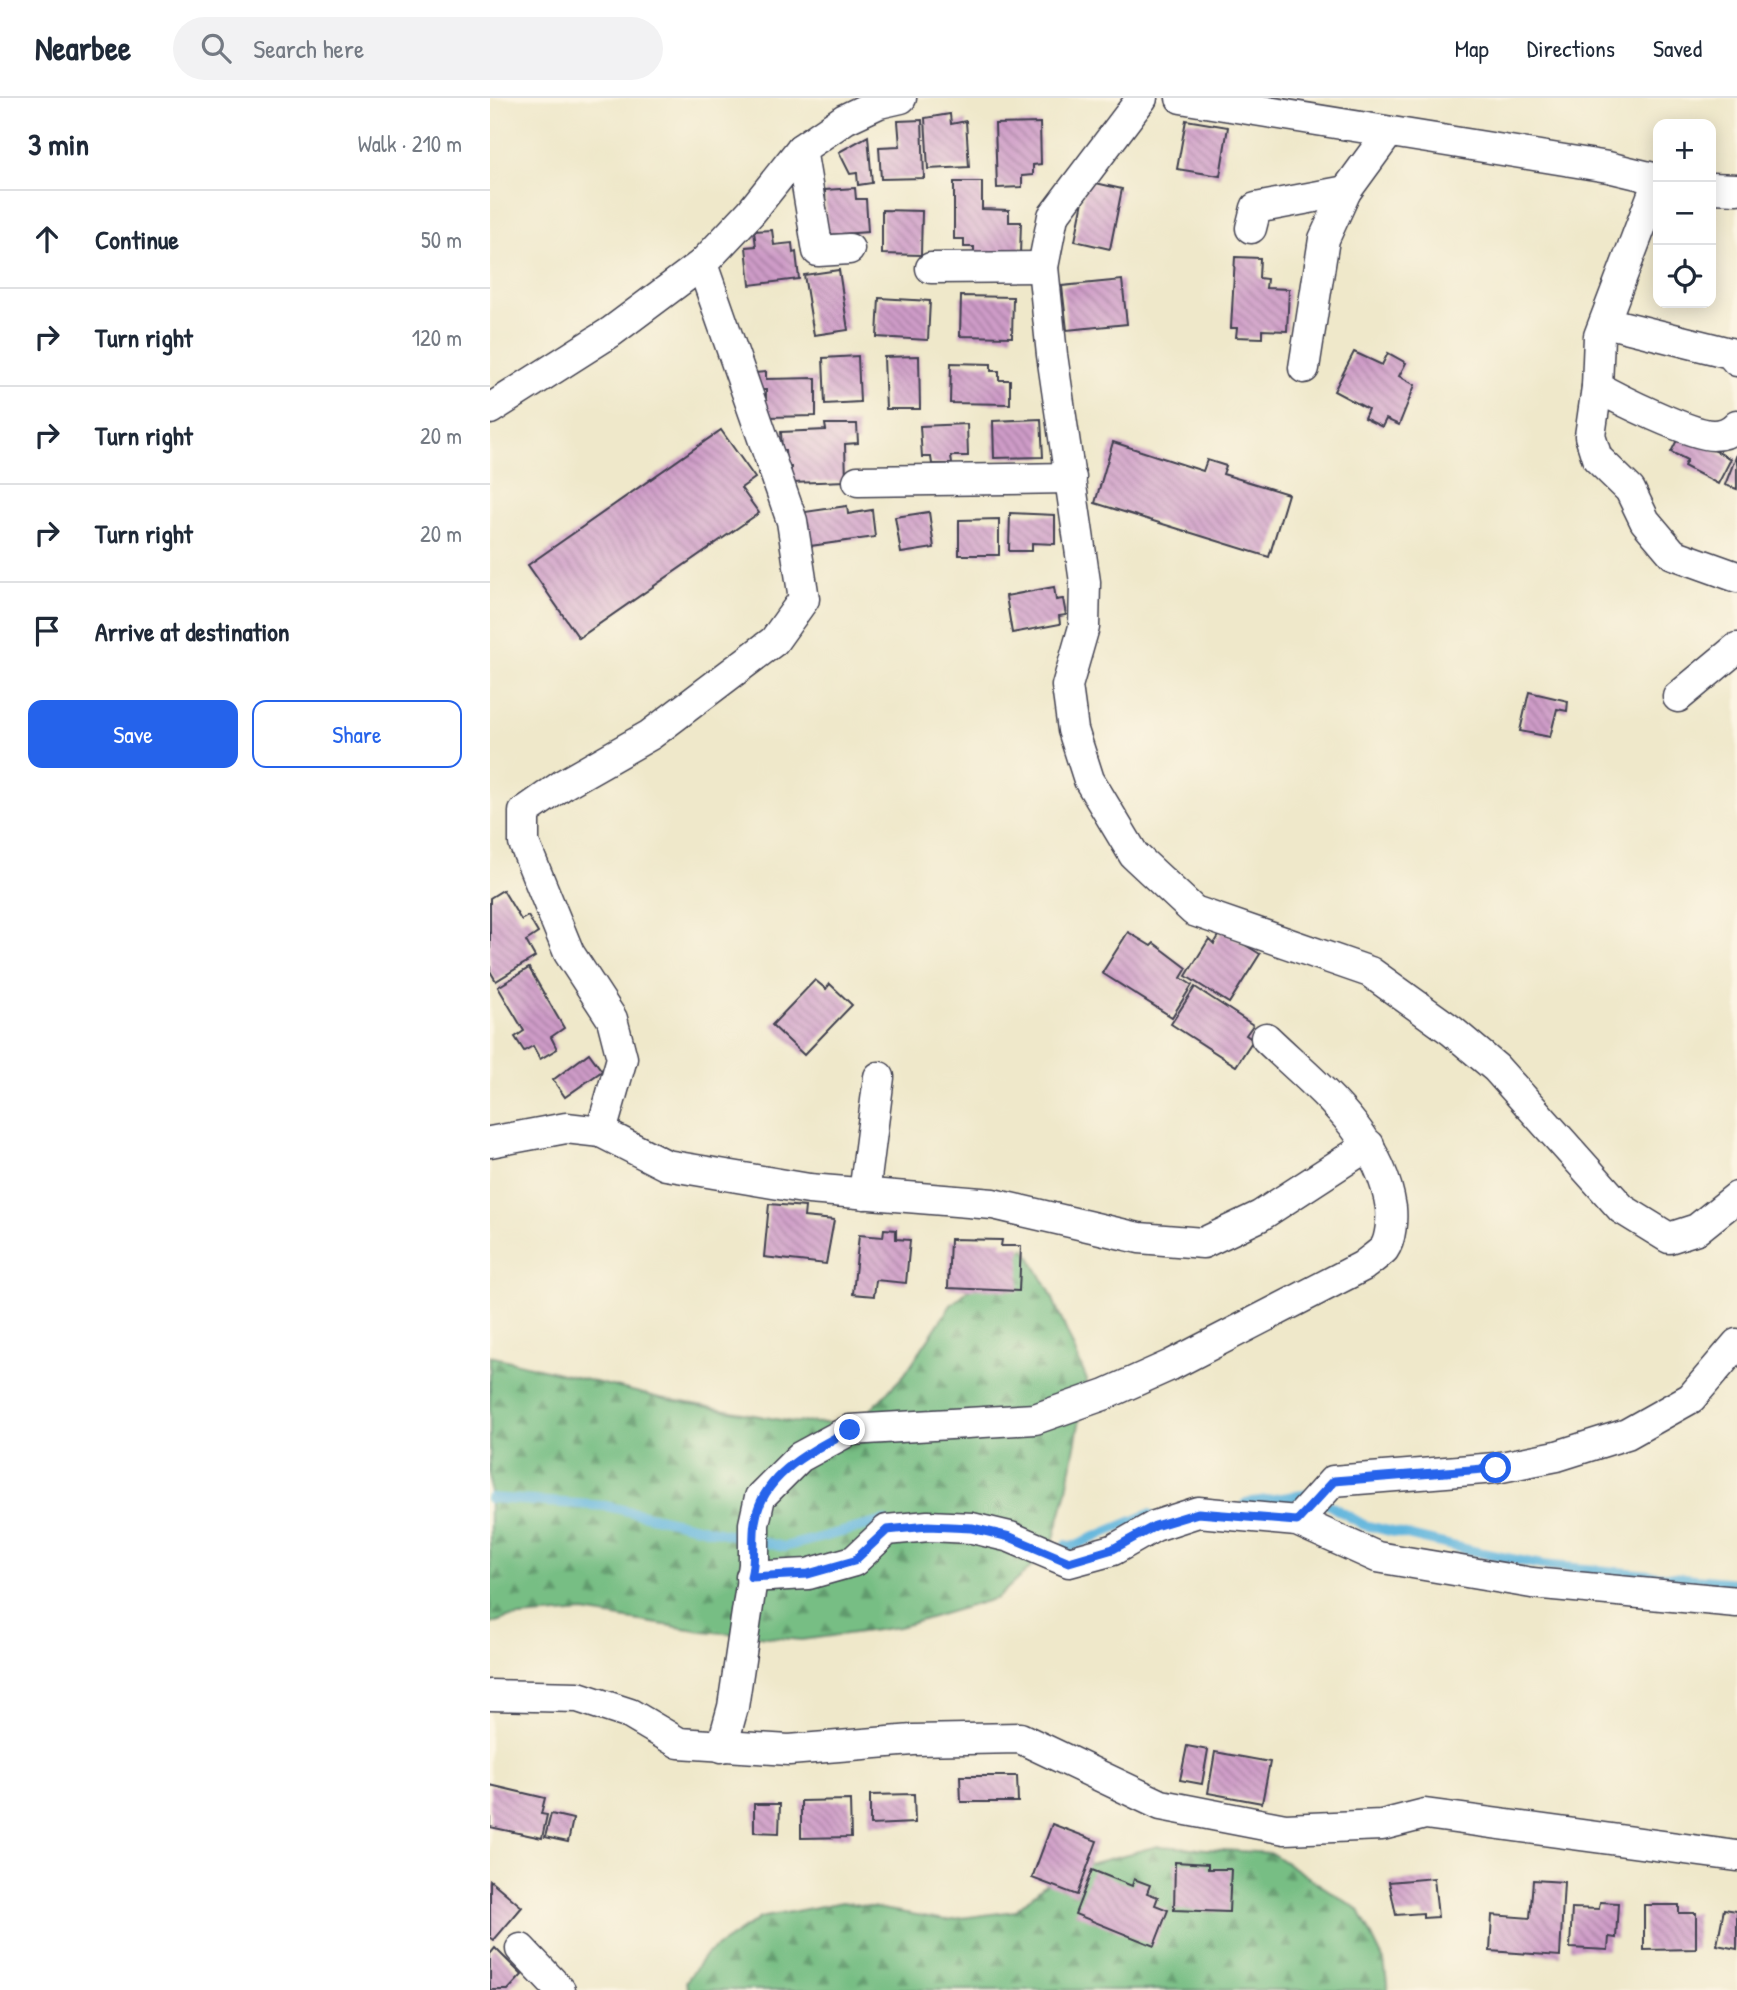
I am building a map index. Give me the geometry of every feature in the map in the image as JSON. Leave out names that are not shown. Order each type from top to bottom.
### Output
[{"type":"street","points":[[490,409],[611,332],[702,264],[751,212],[801,149],[845,119],[879,103],[901,98]]},
{"type":"street","points":[[1142,98],[1053,216],[1044,267],[1052,355],[1085,582],[1084,627],[1067,685],[1073,730],[1089,780],[1135,855],[1194,911],[1370,972],[1452,1031],[1496,1068],[1622,1209],[1669,1238],[1697,1229],[1737,1197]]},
{"type":"street","points":[[1181,98],[1608,167],[1653,179]]},
{"type":"street","points":[[1304,368],[1324,239],[1346,191],[1390,132]]},
{"type":"street","points":[[801,149],[818,251],[849,249]]},
{"type":"street","points":[[1657,182],[1599,336],[1597,387],[1590,436],[1597,458],[1630,490],[1645,521],[1673,554],[1737,577]]},
{"type":"street","points":[[1716,188],[1737,189]]},
{"type":"street","points":[[1251,228],[1256,208],[1346,191]]},
{"type":"street","points":[[601,1132],[622,1058],[612,1019],[569,953],[524,843],[524,812],[564,784],[650,735],[774,641],[804,599],[792,521],[702,264]]},
{"type":"street","points":[[930,268],[1044,267]]},
{"type":"street","points":[[1605,322],[1730,354],[1737,361]]},
{"type":"street","points":[[1597,387],[1627,404],[1710,435],[1725,434],[1737,427]]},
{"type":"street","points":[[858,481],[1071,478]]},
{"type":"street","points":[[1678,697],[1737,648]]},
{"type":"street","points":[[722,1746],[733,1707],[753,1571],[754,1524],[760,1497],[800,1457],[850,1430],[1035,1419],[1106,1394],[1171,1365],[1363,1266],[1385,1248],[1392,1220],[1388,1190],[1369,1145],[1354,1122],[1266,1038]]},
{"type":"street","points":[[864,1194],[879,1077]]},
{"type":"street","points":[[490,1142],[566,1128],[601,1132],[666,1165],[809,1189],[993,1204],[1139,1238],[1203,1243],[1260,1216],[1369,1145]]},
{"type":"street","points":[[1300,1518],[1334,1481],[1496,1468],[1557,1456],[1627,1434],[1691,1398],[1737,1344]]},
{"type":"street","points":[[753,1571],[808,1574],[854,1561],[887,1530],[928,1526],[972,1528],[1010,1537],[1069,1562],[1113,1549],[1155,1526],[1198,1513],[1300,1518],[1377,1557],[1531,1583],[1737,1602]]},
{"type":"street","points":[[490,1695],[578,1697],[630,1714],[679,1743],[789,1750],[914,1740],[1020,1738],[1161,1805],[1285,1829],[1382,1825],[1425,1814],[1737,1856]]},
{"type":"street","points":[[521,1949],[560,1990]]},
{"type":"green space","points":[[1025,1248],[1050,1292],[1087,1380],[1066,1495],[1051,1549],[997,1598],[899,1627],[801,1640],[702,1631],[584,1612],[507,1618],[490,1624],[490,1356],[660,1398],[792,1422],[857,1424],[904,1375],[951,1305],[988,1273]]},
{"type":"green space","points":[[1158,1846],[1271,1853],[1359,1910],[1384,1961],[1388,1990],[689,1990],[686,1982],[706,1954],[760,1918],[842,1902],[946,1920],[1015,1911],[1059,1872]]},
{"type":"building","points":[[950,114],[951,124],[966,121],[969,167],[928,169],[925,118]]},
{"type":"building","points":[[922,120],[924,178],[881,179],[879,147],[900,146],[898,121]]},
{"type":"building","points":[[1186,120],[1228,127],[1220,176],[1177,169]]},
{"type":"building","points":[[1040,123],[1041,164],[1033,165],[1033,175],[1022,176],[1022,187],[997,188],[995,124]]},
{"type":"building","points":[[868,136],[872,183],[858,185],[857,173],[850,174],[839,152]]},
{"type":"building","points":[[1087,181],[1122,189],[1110,249],[1075,241]]},
{"type":"building","points":[[954,182],[982,182],[982,209],[1009,210],[1009,222],[1021,222],[1020,255],[974,254],[974,247],[964,247],[964,239],[954,239]]},
{"type":"building","points":[[855,188],[856,199],[866,199],[868,232],[827,235],[825,190]]},
{"type":"building","points":[[882,210],[922,211],[921,255],[882,254]]},
{"type":"building","points":[[772,230],[774,245],[792,243],[793,253],[796,252],[799,279],[750,285],[746,247],[756,246],[754,231]]},
{"type":"building","points":[[1235,257],[1260,258],[1259,278],[1267,279],[1266,288],[1289,289],[1287,331],[1262,330],[1262,338],[1236,337],[1237,328],[1231,328]]},
{"type":"building","points":[[839,270],[848,330],[814,335],[804,275]]},
{"type":"building","points":[[1122,280],[1127,324],[1067,330],[1062,286]]},
{"type":"building","points":[[961,296],[1013,297],[1012,337],[960,336]]},
{"type":"building","points":[[879,298],[930,301],[928,340],[877,337]]},
{"type":"building","points":[[1354,352],[1382,365],[1388,353],[1406,363],[1399,376],[1415,385],[1399,425],[1386,419],[1382,427],[1364,418],[1368,409],[1334,391]]},
{"type":"building","points":[[858,356],[860,402],[825,404],[823,358]]},
{"type":"building","points":[[919,356],[920,409],[886,409],[884,357]]},
{"type":"building","points":[[951,363],[991,364],[991,371],[999,371],[999,380],[1010,380],[1010,404],[950,403]]},
{"type":"building","points":[[766,372],[766,379],[816,378],[816,416],[766,417],[766,390],[755,390],[754,373]]},
{"type":"building","points":[[1041,419],[1043,457],[994,458],[993,421]]},
{"type":"building","points":[[825,424],[857,424],[858,443],[845,444],[846,481],[791,483],[791,467],[786,467],[781,432],[826,430]]},
{"type":"building","points":[[967,424],[968,456],[951,456],[952,464],[932,464],[931,457],[922,457],[920,426]]},
{"type":"building","points":[[721,430],[755,478],[741,488],[759,513],[579,638],[528,565]]},
{"type":"building","points":[[1679,436],[1691,438],[1731,459],[1718,484],[1684,466],[1687,460],[1671,452]]},
{"type":"building","points":[[1113,442],[1203,471],[1207,460],[1226,466],[1223,474],[1288,494],[1269,557],[1095,503]]},
{"type":"building","points":[[1737,454],[1737,489],[1725,485]]},
{"type":"building","points":[[847,506],[848,514],[872,510],[875,537],[810,546],[805,512]]},
{"type":"building","points":[[929,512],[934,548],[901,553],[895,517]]},
{"type":"building","points":[[1010,513],[1055,515],[1055,544],[1032,543],[1032,551],[1009,551]]},
{"type":"building","points":[[999,519],[999,555],[959,555],[959,520]]},
{"type":"building","points":[[1054,587],[1056,600],[1063,599],[1066,615],[1059,616],[1060,624],[1012,633],[1006,596]]},
{"type":"building","points":[[1529,692],[1568,701],[1567,711],[1557,709],[1550,737],[1520,731]]},
{"type":"building","points":[[503,890],[521,920],[528,916],[538,933],[526,941],[535,957],[496,981],[490,971],[490,898]]},
{"type":"building","points":[[1222,931],[1260,954],[1229,1003],[1186,976],[1209,939],[1214,944]]},
{"type":"building","points":[[1128,932],[1151,946],[1154,943],[1187,968],[1181,978],[1192,985],[1172,1017],[1102,973]]},
{"type":"building","points":[[529,968],[564,1028],[551,1037],[557,1049],[540,1059],[533,1046],[524,1051],[515,1037],[524,1031],[498,987]]},
{"type":"building","points":[[815,980],[826,989],[830,984],[852,1005],[804,1055],[772,1025]]},
{"type":"building","points":[[1195,987],[1253,1025],[1246,1035],[1253,1040],[1236,1066],[1171,1024]]},
{"type":"building","points":[[589,1053],[602,1071],[565,1097],[553,1080]]},
{"type":"building","points":[[769,1204],[805,1207],[804,1217],[834,1220],[826,1264],[764,1257]]},
{"type":"building","points":[[884,1229],[896,1230],[896,1239],[910,1240],[906,1283],[876,1280],[874,1296],[853,1294],[859,1235],[883,1237]]},
{"type":"building","points":[[950,1239],[1002,1240],[1001,1246],[1021,1246],[1019,1291],[948,1288]]},
{"type":"building","points":[[1187,1746],[1208,1750],[1202,1784],[1180,1780]]},
{"type":"building","points":[[1215,1752],[1270,1762],[1262,1803],[1208,1793]]},
{"type":"building","points":[[960,1776],[1017,1776],[1018,1802],[961,1802]]},
{"type":"building","points":[[490,1785],[545,1798],[541,1814],[547,1815],[542,1838],[490,1827]]},
{"type":"building","points":[[914,1794],[915,1823],[870,1825],[870,1795]]},
{"type":"building","points":[[850,1800],[851,1837],[801,1838],[801,1801]]},
{"type":"building","points":[[754,1804],[780,1804],[779,1833],[754,1832]]},
{"type":"building","points":[[551,1814],[573,1819],[568,1842],[545,1837]]},
{"type":"building","points":[[1052,1824],[1097,1841],[1077,1895],[1032,1878]]},
{"type":"building","points":[[1175,1862],[1208,1864],[1208,1869],[1231,1869],[1229,1912],[1174,1910]]},
{"type":"building","points":[[1092,1870],[1132,1886],[1134,1879],[1150,1885],[1147,1893],[1158,1897],[1155,1905],[1168,1910],[1154,1946],[1075,1914]]},
{"type":"building","points":[[1434,1878],[1438,1917],[1423,1918],[1423,1913],[1396,1915],[1389,1882]]},
{"type":"building","points":[[490,1880],[522,1907],[494,1940],[490,1937]]},
{"type":"building","points":[[1533,1880],[1564,1882],[1560,1956],[1490,1951],[1492,1915],[1530,1918]]},
{"type":"building","points":[[1600,1902],[1618,1903],[1616,1938],[1609,1937],[1608,1950],[1570,1948],[1572,1908],[1599,1909]]},
{"type":"building","points":[[1644,1905],[1679,1905],[1679,1913],[1696,1913],[1696,1949],[1644,1950]]},
{"type":"building","points":[[1724,1909],[1737,1911],[1737,1949],[1717,1945]]},
{"type":"building","points":[[495,1948],[522,1975],[508,1990],[490,1990],[490,1954]]},
{"type":"waterway","points":[[1246,1503],[1310,1494],[1364,1525],[1482,1553],[1542,1565],[1737,1583]]},
{"type":"waterway","points":[[490,1498],[606,1506],[784,1547],[884,1521]]},
{"type":"waterway","points":[[1066,1545],[1071,1547],[1149,1514]]},
{"type":"route","points":[[850,1430],[800,1457],[760,1497],[754,1524],[754,1565],[751,1577],[808,1574],[854,1561],[887,1530],[928,1526],[972,1528],[1010,1537],[1069,1562],[1113,1549],[1155,1526],[1198,1513],[1249,1515],[1297,1521],[1334,1481],[1496,1468]]}]
